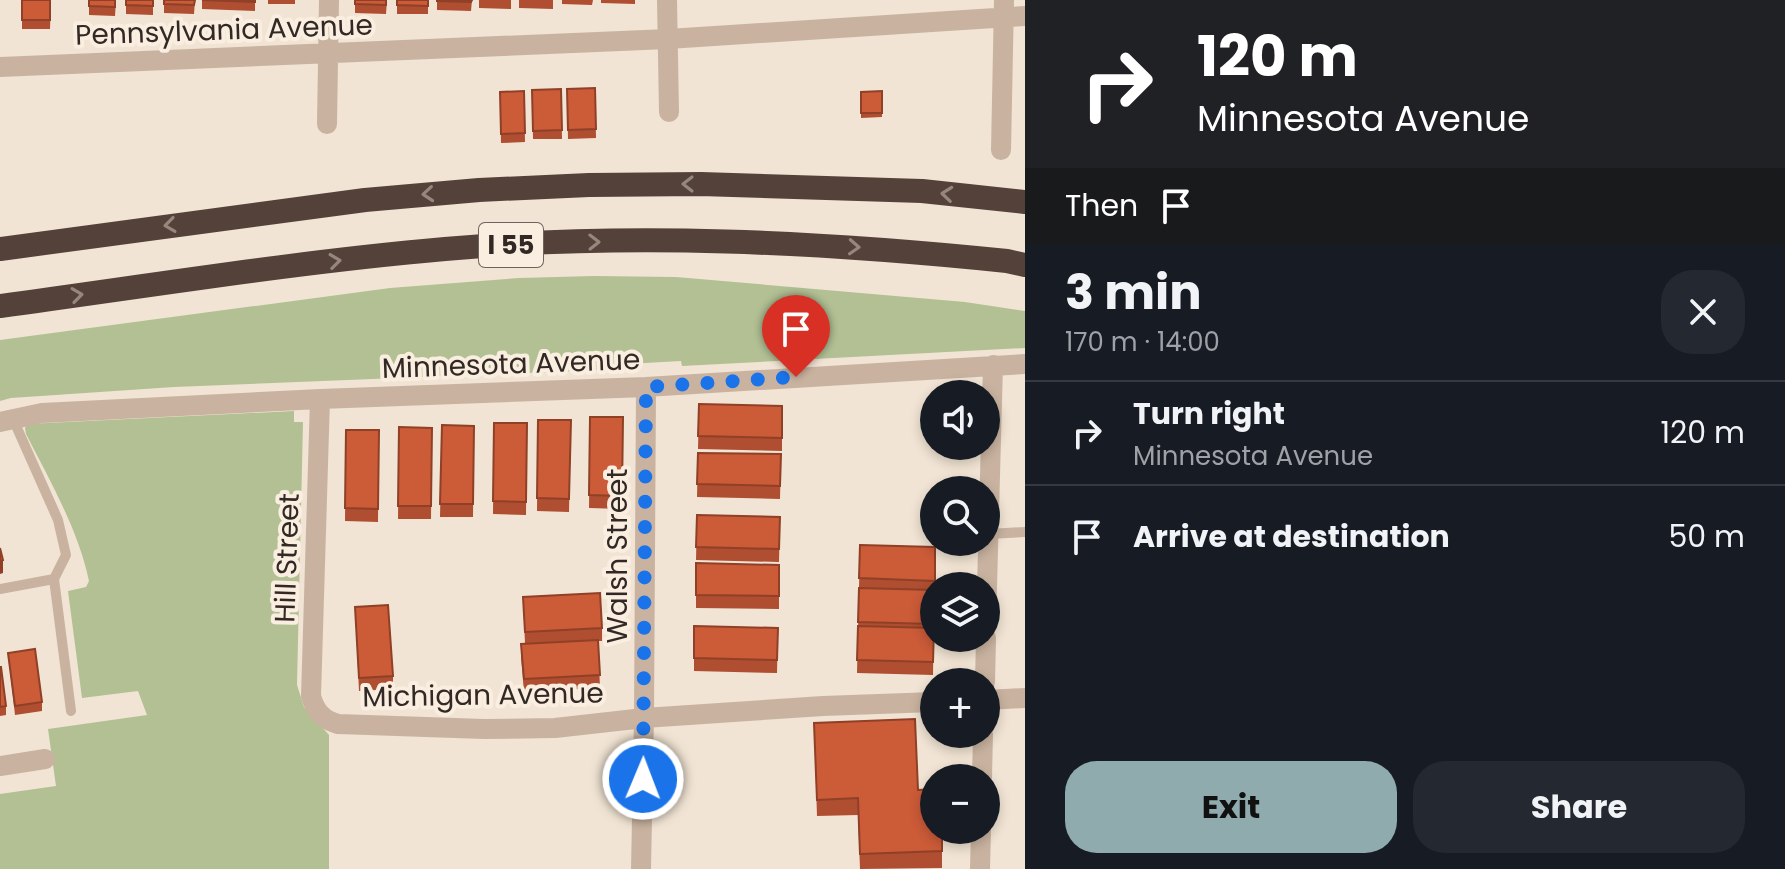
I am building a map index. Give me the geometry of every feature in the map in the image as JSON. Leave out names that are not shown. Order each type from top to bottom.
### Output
[{"type":"highway","name":"I 55","points":[[0,249],[365,200],[574,185],[701,184],[922,191],[1025,202]]},
{"type":"highway","name":"I 55","points":[[0,306],[331,261],[558,242],[669,240],[780,243],[891,249],[1025,265]]},
{"type":"street","points":[[327,124],[329,0]]},
{"type":"street","points":[[667,0],[669,112]]},
{"type":"street","points":[[1001,150],[1011,11]]},
{"type":"street","name":"Pennsylvania Avenue","points":[[0,67],[668,39],[1011,11]]},
{"type":"street","name":"Minnesota Avenue","points":[[6,421],[42,413],[646,387],[1025,364]]},
{"type":"street","points":[[990,476],[993,365]]},
{"type":"street","name":"Walsh Street","points":[[641,869],[646,387]]},
{"type":"street","name":"Hill Street","points":[[320,399],[311,696],[314,707],[322,717]]},
{"type":"street","points":[[1000,699],[1025,698]]},
{"type":"street","name":"Michigan Avenue","points":[[322,717],[338,724],[555,728],[644,718],[920,703]]},
{"type":"street","points":[[0,766],[45,759]]},
{"type":"street","points":[[980,869],[981,844]]},
{"type":"lane","points":[[6,421],[58,520],[66,555],[54,579],[71,711]]},
{"type":"lane","points":[[1000,533],[1025,532]]},
{"type":"lane","points":[[0,589],[54,579]]},
{"type":"green space","points":[[676,277],[965,302],[1025,311],[1025,348],[682,366],[681,361],[627,364],[625,369],[174,387],[0,401],[0,340],[390,288],[519,278]]},
{"type":"green space","points":[[294,411],[294,422],[303,422],[297,685],[304,707],[329,735],[329,869],[0,869],[0,794],[56,786],[48,729],[147,715],[138,691],[82,698],[68,591],[86,587],[89,581],[71,524],[26,434],[27,424]]},
{"type":"building","points":[[22,0],[50,0],[50,20],[22,20]]},
{"type":"building","points":[[89,0],[115,0],[115,7],[89,6]]},
{"type":"building","points":[[126,0],[153,0],[153,6],[126,5]]},
{"type":"building","points":[[164,0],[195,0],[194,5],[164,4]]},
{"type":"building","points":[[202,0],[255,0],[255,2]]},
{"type":"building","points":[[355,0],[386,0],[386,5],[355,4]]},
{"type":"building","points":[[397,0],[428,0],[428,6],[397,5]]},
{"type":"building","points":[[437,0],[472,0],[471,2]]},
{"type":"building","points":[[595,88],[596,129],[568,130],[567,89]]},
{"type":"building","points":[[561,89],[562,130],[533,131],[532,90]]},
{"type":"building","points":[[524,91],[525,133],[501,134],[500,92]]},
{"type":"building","points":[[882,91],[882,113],[861,113],[861,92]]},
{"type":"building","points":[[699,404],[782,406],[782,438],[698,436]]},
{"type":"building","points":[[590,417],[623,417],[622,496],[589,495]]},
{"type":"building","points":[[538,420],[571,420],[569,499],[537,498]]},
{"type":"building","points":[[494,423],[527,423],[526,502],[493,501]]},
{"type":"building","points":[[442,425],[474,426],[473,504],[440,504]]},
{"type":"building","points":[[399,427],[432,428],[431,506],[398,506]]},
{"type":"building","points":[[346,430],[379,430],[378,509],[345,508]]},
{"type":"building","points":[[698,453],[781,454],[780,486],[697,484]]},
{"type":"building","points":[[697,515],[780,517],[779,549],[696,547]]},
{"type":"building","points":[[860,545],[920,547],[920,556],[935,556],[935,572],[920,572],[920,580],[859,578]]},
{"type":"building","points":[[696,563],[779,565],[779,596],[696,595]]},
{"type":"building","points":[[859,588],[920,590],[920,624],[858,622]]},
{"type":"building","points":[[600,593],[602,628],[525,632],[523,597]]},
{"type":"building","points":[[388,605],[393,676],[359,678],[355,607]]},
{"type":"building","points":[[694,626],[778,628],[777,660],[694,658]]},
{"type":"building","points":[[858,626],[920,628],[920,652],[933,652],[933,662],[857,660]]},
{"type":"building","points":[[598,640],[600,675],[524,679],[521,644]]},
{"type":"building","points":[[35,649],[42,702],[15,706],[8,653]]},
{"type":"building","points":[[0,667],[6,706],[0,707]]},
{"type":"building","points":[[915,719],[920,844],[942,844],[942,851],[860,854],[858,798],[817,800],[814,723]]},
{"type":"route","points":[[643,779],[646,387],[796,377]]}]
